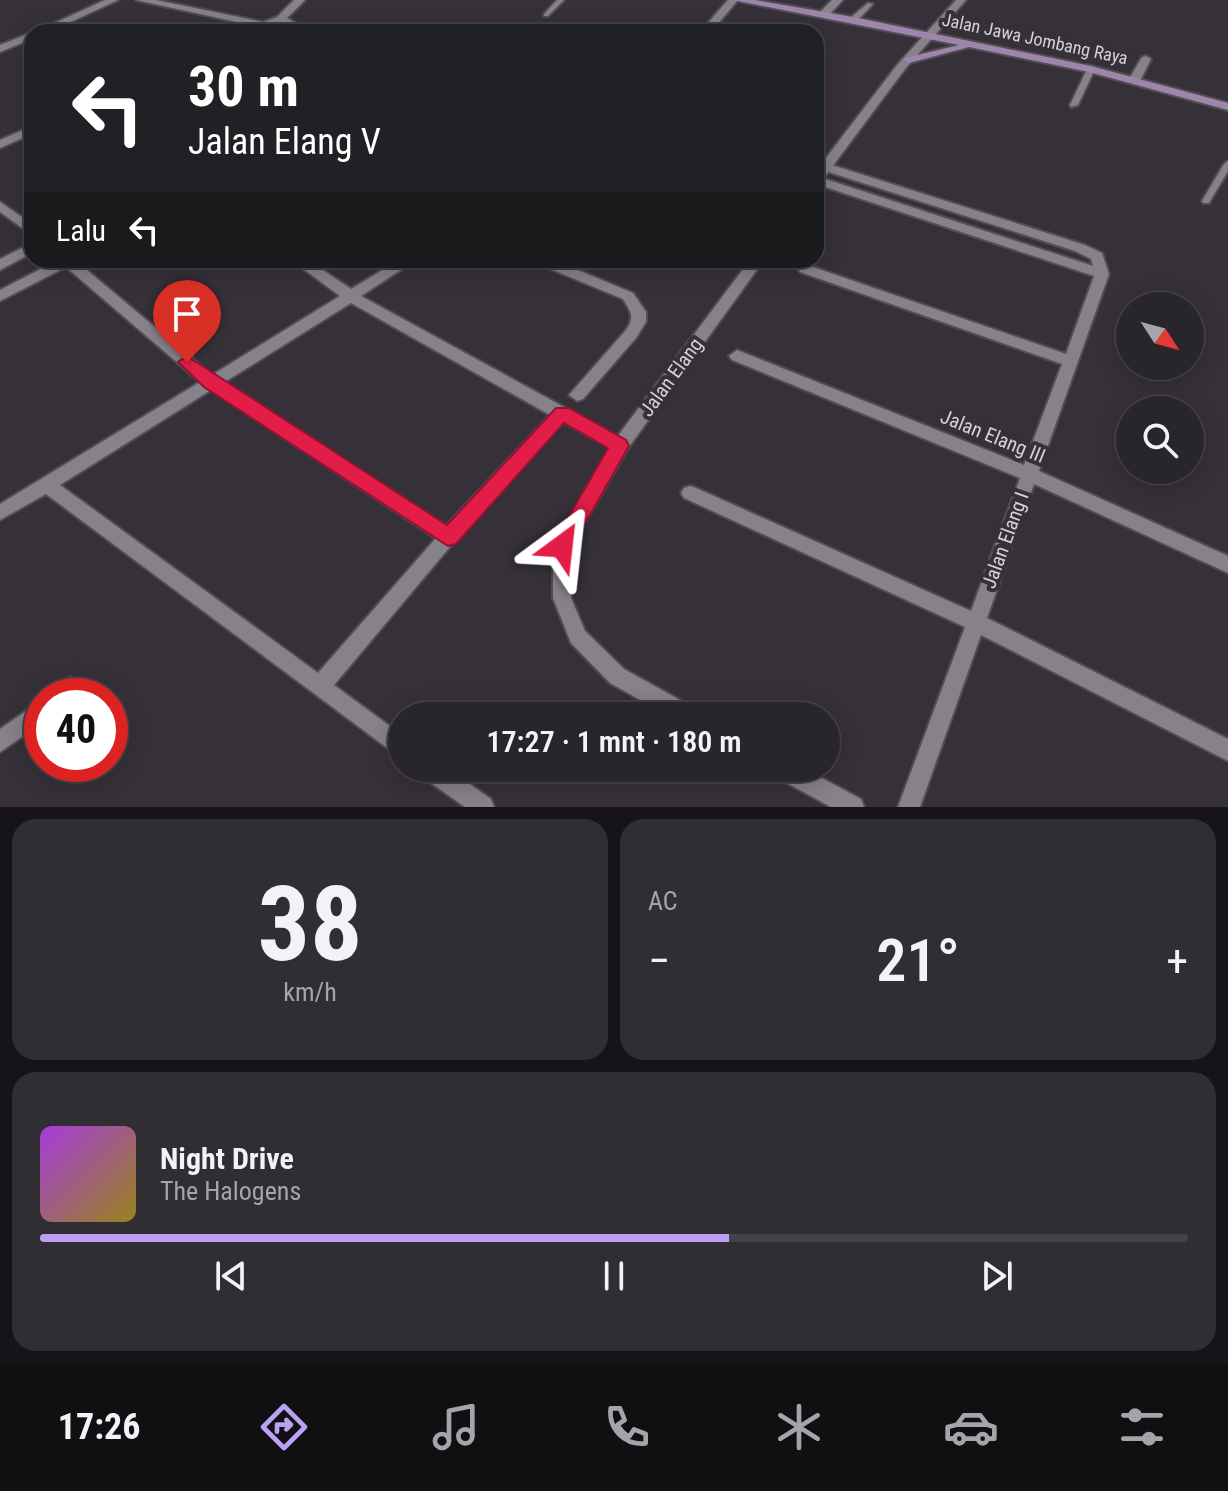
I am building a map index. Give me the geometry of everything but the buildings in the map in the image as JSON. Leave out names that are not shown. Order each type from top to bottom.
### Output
[{"type":"main road","name":"Jalan Jawa Jombang Raya","points":[[743,0],[1091,69],[1228,107]]},
{"type":"main road","points":[[909,60],[974,46]]},
{"type":"street","points":[[58,24],[113,0]]},
{"type":"street","points":[[141,0],[258,24]]},
{"type":"street","points":[[267,24],[281,19],[300,0]]},
{"type":"street","points":[[714,24],[743,0]]},
{"type":"street","points":[[824,14],[838,0]]},
{"type":"street","points":[[824,163],[961,0]]},
{"type":"street","points":[[281,19],[291,24]]},
{"type":"street","points":[[0,49],[24,38]]},
{"type":"street","points":[[1135,79],[1146,59]]},
{"type":"street","points":[[0,144],[24,134]]},
{"type":"street","points":[[824,166],[1090,252],[1100,261],[1102,274],[824,183]]},
{"type":"street","points":[[0,206],[24,225]]},
{"type":"street","points":[[0,265],[24,252]]},
{"type":"street","points":[[0,296],[54,268]]},
{"type":"street","points":[[75,268],[210,382],[448,537]]},
{"type":"street","points":[[310,268],[350,296],[620,446]]},
{"type":"street","points":[[0,513],[396,268]]},
{"type":"street","points":[[560,268],[628,296],[639,312],[639,322],[631,334],[577,395]]},
{"type":"street","name":"Jalan Elang","points":[[664,702],[617,676],[578,637],[562,598],[562,546],[620,446],[751,268]]},
{"type":"street","points":[[805,269],[1070,361]]},
{"type":"street","name":"Jalan Elang I","points":[[909,807],[1102,274]]},
{"type":"street","name":"Jalan Elang III","points":[[737,356],[1029,474],[1228,565]]},
{"type":"street","points":[[319,687],[448,537],[562,413]]},
{"type":"street","points":[[47,485],[388,738]]},
{"type":"street","points":[[690,493],[975,622],[1228,750]]},
{"type":"street","points":[[0,742],[24,724]]},
{"type":"street","points":[[448,782],[483,807]]},
{"type":"street","points":[[807,782],[853,807]]},
{"type":"lane","points":[[546,15],[561,0]]},
{"type":"lane","points":[[853,20],[870,4]]},
{"type":"lane","points":[[1074,105],[1091,69]]},
{"type":"lane","points":[[1206,201],[1228,164]]},
{"type":"route","points":[[187,362],[210,382],[448,537],[562,413],[620,446],[562,546]]}]
